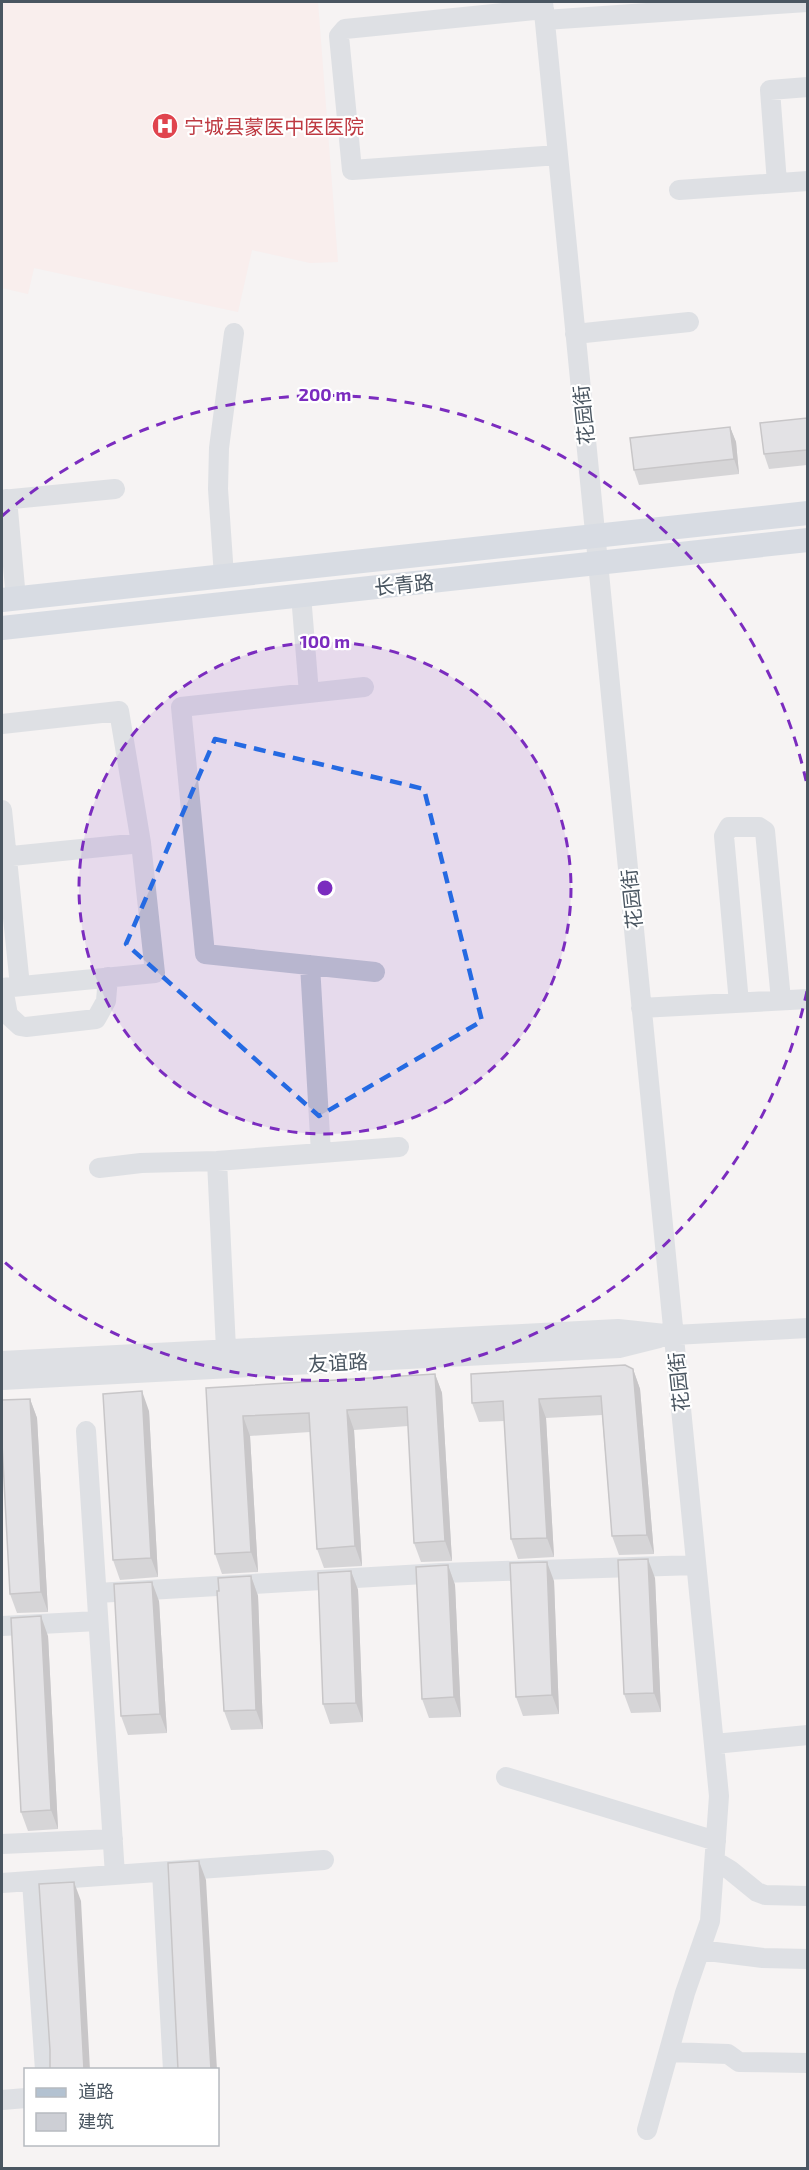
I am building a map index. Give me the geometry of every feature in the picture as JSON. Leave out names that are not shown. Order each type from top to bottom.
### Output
[{"type":"main road","name":"长青路","points":[[9,600],[807,513]]},
{"type":"main road","name":"长青路","points":[[2,628],[807,540]]},
{"type":"street","points":[[558,155],[352,170],[339,36],[345,29],[544,10],[807,2]]},
{"type":"street","name":"花园街","points":[[544,10],[719,1796],[710,1921],[685,1994],[647,2130]]},
{"type":"street","points":[[777,183],[771,90],[807,87]]},
{"type":"street","points":[[679,190],[807,181]]},
{"type":"street","points":[[575,334],[689,322]]},
{"type":"street","points":[[224,576],[218,489],[219,448],[234,333]]},
{"type":"street","points":[[9,600],[4,499],[115,489]]},
{"type":"street","points":[[301,595],[309,693]]},
{"type":"street","points":[[364,687],[181,707],[205,954],[375,972]]},
{"type":"street","points":[[2,724],[119,711],[141,843],[155,973],[8,987]]},
{"type":"street","points":[[2,810],[8,1015],[15,1023],[26,1027],[96,1019],[106,1001],[108,977]]},
{"type":"street","points":[[739,1003],[724,836],[729,827],[759,827],[765,831],[781,1000]]},
{"type":"street","points":[[4,856],[141,843]]},
{"type":"street","points":[[310,965],[321,1153]]},
{"type":"street","points":[[641,1008],[807,999]]},
{"type":"street","points":[[99,1168],[141,1163],[217,1161],[399,1147]]},
{"type":"street","points":[[217,1161],[226,1349]]},
{"type":"street","name":"友谊路","points":[[2,1361],[618,1329],[674,1335],[807,1328]]},
{"type":"street","name":"友谊路","points":[[2,1380],[619,1348],[674,1335]]},
{"type":"street","points":[[86,1431],[115,1875]]},
{"type":"street","points":[[97,1593],[441,1573],[696,1565]]},
{"type":"street","points":[[2,1626],[98,1621]]},
{"type":"street","points":[[714,1744],[807,1735]]},
{"type":"street","points":[[506,1777],[716,1841]]},
{"type":"street","points":[[2,1844],[112,1839]]},
{"type":"street","points":[[2,1883],[324,1860]]},
{"type":"street","points":[[715,1861],[757,1892],[765,1895],[807,1896]]},
{"type":"street","points":[[162,1872],[173,2068]]},
{"type":"street","points":[[32,1881],[45,2068]]},
{"type":"street","points":[[700,1950],[763,1958],[807,1959]]},
{"type":"street","points":[[669,2052],[728,2054],[739,2062],[807,2063]]},
{"type":"street","points":[[2,2100],[24,2098]]},
{"type":"highlighted area","points":[[215,739],[424,789],[482,1021],[319,1116],[126,944]]},
{"type":"shaded area","name":"宁城县蒙医中医医院","points":[[2,2],[318,2],[338,262],[310,263],[252,250],[238,312],[34,268],[28,294],[2,288]]},
{"type":"building","points":[[807,418],[807,450],[764,454],[760,423]]},
{"type":"building","points":[[730,427],[734,459],[634,470],[630,438]]},
{"type":"building","points":[[625,1365],[633,1369],[647,1535],[612,1536],[601,1396],[539,1399],[547,1538],[511,1539],[503,1401],[472,1403],[471,1374]]},
{"type":"building","points":[[435,1374],[445,1541],[414,1543],[407,1407],[347,1410],[355,1546],[317,1549],[309,1413],[243,1416],[251,1552],[215,1554],[206,1388]]},
{"type":"building","points":[[142,1391],[151,1558],[113,1560],[103,1394]]},
{"type":"building","points":[[30,1399],[41,1592],[10,1594],[2,1400]]},
{"type":"building","points":[[648,1559],[654,1693],[624,1694],[618,1560]]},
{"type":"building","points":[[547,1562],[552,1695],[516,1697],[510,1563]]},
{"type":"building","points":[[448,1565],[454,1697],[422,1699],[416,1567]]},
{"type":"building","points":[[351,1571],[356,1703],[323,1704],[318,1573]]},
{"type":"building","points":[[251,1576],[256,1710],[224,1711],[218,1578]]},
{"type":"building","points":[[152,1582],[160,1714],[121,1716],[114,1584]]},
{"type":"building","points":[[41,1616],[51,1810],[21,1812],[11,1618]]},
{"type":"building","points":[[199,1861],[211,2068],[178,2068],[168,1863]]},
{"type":"building","points":[[74,1882],[84,2068],[50,2068],[39,1884]]},
{"type":"place","name":"宁城县蒙医中医医院","points":[[165,126]]}]
